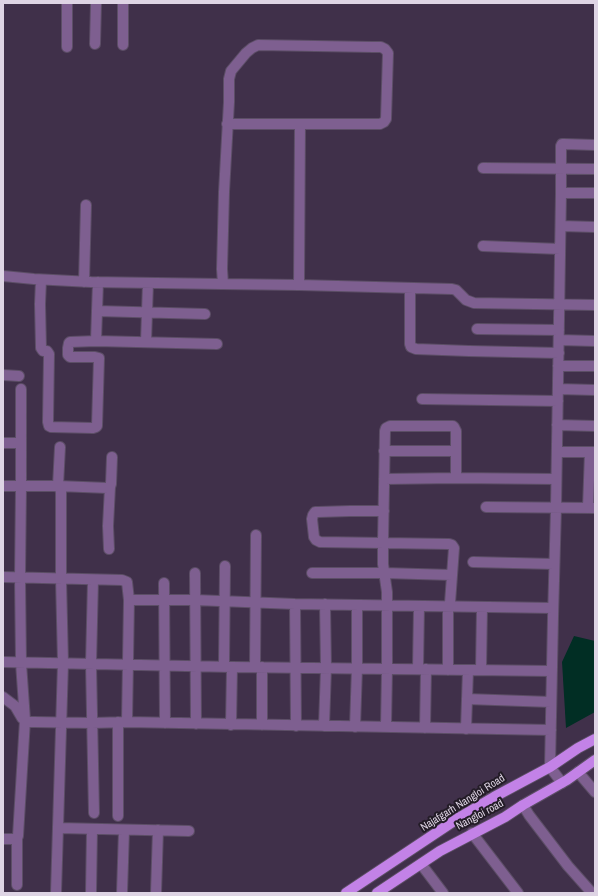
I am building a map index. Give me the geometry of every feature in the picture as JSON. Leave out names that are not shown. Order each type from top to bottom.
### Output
[{"type":"main road","name":"Najafgarh Nangloi Road","points":[[346,893],[460,817],[550,767],[578,748],[595,739]]},
{"type":"main road","name":"Nangloi road","points":[[384,891],[440,850],[505,817],[562,783],[595,760]]},
{"type":"street","points":[[67,3],[67,47]]},
{"type":"street","points":[[95,44],[96,3]]},
{"type":"street","points":[[123,3],[123,45]]},
{"type":"street","points":[[223,284],[223,232],[227,124],[229,79],[231,71],[252,48],[258,46],[374,47],[385,49],[388,53],[386,119],[380,124],[227,124]]},
{"type":"street","points":[[299,285],[300,124]]},
{"type":"street","points":[[562,783],[550,767],[558,401],[561,146],[562,144],[595,145]]},
{"type":"street","points":[[483,168],[595,169]]},
{"type":"street","points":[[561,193],[595,193]]},
{"type":"street","points":[[84,282],[86,205]]},
{"type":"street","points":[[560,226],[595,228]]},
{"type":"street","points":[[483,246],[560,249]]},
{"type":"street","points":[[3,276],[84,282],[452,289],[456,290],[466,300],[474,303],[595,305]]},
{"type":"street","points":[[41,280],[40,304],[42,348],[43,351],[48,351],[49,354],[49,426],[94,428],[97,426],[99,358],[70,357],[68,355],[70,342],[96,341],[217,344]]},
{"type":"street","points":[[96,341],[98,282]]},
{"type":"street","points":[[146,342],[148,283]]},
{"type":"street","points":[[410,288],[411,347],[416,349],[558,353]]},
{"type":"street","points":[[97,311],[205,314]]},
{"type":"street","points":[[477,329],[559,330]]},
{"type":"street","points":[[559,340],[595,341]]},
{"type":"street","points":[[558,366],[595,366]]},
{"type":"street","points":[[3,375],[20,376]]},
{"type":"street","points":[[17,886],[17,838],[25,720],[21,663],[21,389]]},
{"type":"street","points":[[558,389],[595,390]]},
{"type":"street","points":[[422,399],[558,401]]},
{"type":"street","points":[[557,425],[595,426]]},
{"type":"street","points":[[386,727],[387,592],[384,572],[383,543],[384,451],[386,428],[390,426],[453,426],[455,429],[456,478]]},
{"type":"street","points":[[3,443],[21,443]]},
{"type":"street","points":[[56,893],[63,664],[61,492],[58,486],[60,447]]},
{"type":"street","points":[[384,451],[456,451]]},
{"type":"street","points":[[486,507],[592,508],[592,452],[557,452]]},
{"type":"street","points":[[109,549],[108,526],[112,457]]},
{"type":"street","points":[[384,478],[556,479]]},
{"type":"street","points":[[3,486],[110,487]]},
{"type":"street","points":[[384,511],[315,512],[312,519],[314,537],[320,542],[452,545],[454,548],[449,605],[448,670]]},
{"type":"street","points":[[256,535],[256,602],[262,725]]},
{"type":"street","points":[[473,562],[554,564]]},
{"type":"street","points":[[225,566],[225,601],[231,724]]},
{"type":"street","points":[[312,573],[384,572],[452,574]]},
{"type":"street","points":[[195,573],[196,724]]},
{"type":"street","points":[[3,577],[127,582],[129,600],[128,665],[122,722],[118,816]]},
{"type":"street","points":[[93,580],[92,723],[94,814]]},
{"type":"street","points":[[164,583],[165,723]]},
{"type":"street","points":[[129,600],[195,600],[294,604],[449,605],[553,608]]},
{"type":"street","points":[[294,604],[296,726]]},
{"type":"street","points":[[324,726],[326,668],[325,604]]},
{"type":"street","points":[[355,727],[357,605]]},
{"type":"street","points":[[419,606],[425,728]]},
{"type":"street","points":[[481,670],[482,607]]},
{"type":"street","points":[[3,662],[228,667],[552,671]]},
{"type":"street","points":[[466,729],[468,670]]},
{"type":"street","points":[[3,697],[14,706],[22,718],[34,722],[122,722],[551,730]]},
{"type":"street","points":[[467,699],[551,702]]},
{"type":"street","points":[[578,772],[595,792]]},
{"type":"street","points":[[523,805],[568,866],[592,893]]},
{"type":"street","points":[[58,828],[190,831]]},
{"type":"street","points":[[91,893],[92,829]]},
{"type":"street","points":[[122,893],[124,830]]},
{"type":"street","points":[[156,893],[158,830]]},
{"type":"street","points":[[472,833],[518,893]]},
{"type":"street","points":[[3,839],[11,840],[17,838]]},
{"type":"street","points":[[421,864],[443,893]]},
{"type":"shaded area","points":[[574,636],[595,641],[595,712],[566,728],[562,662]]}]
